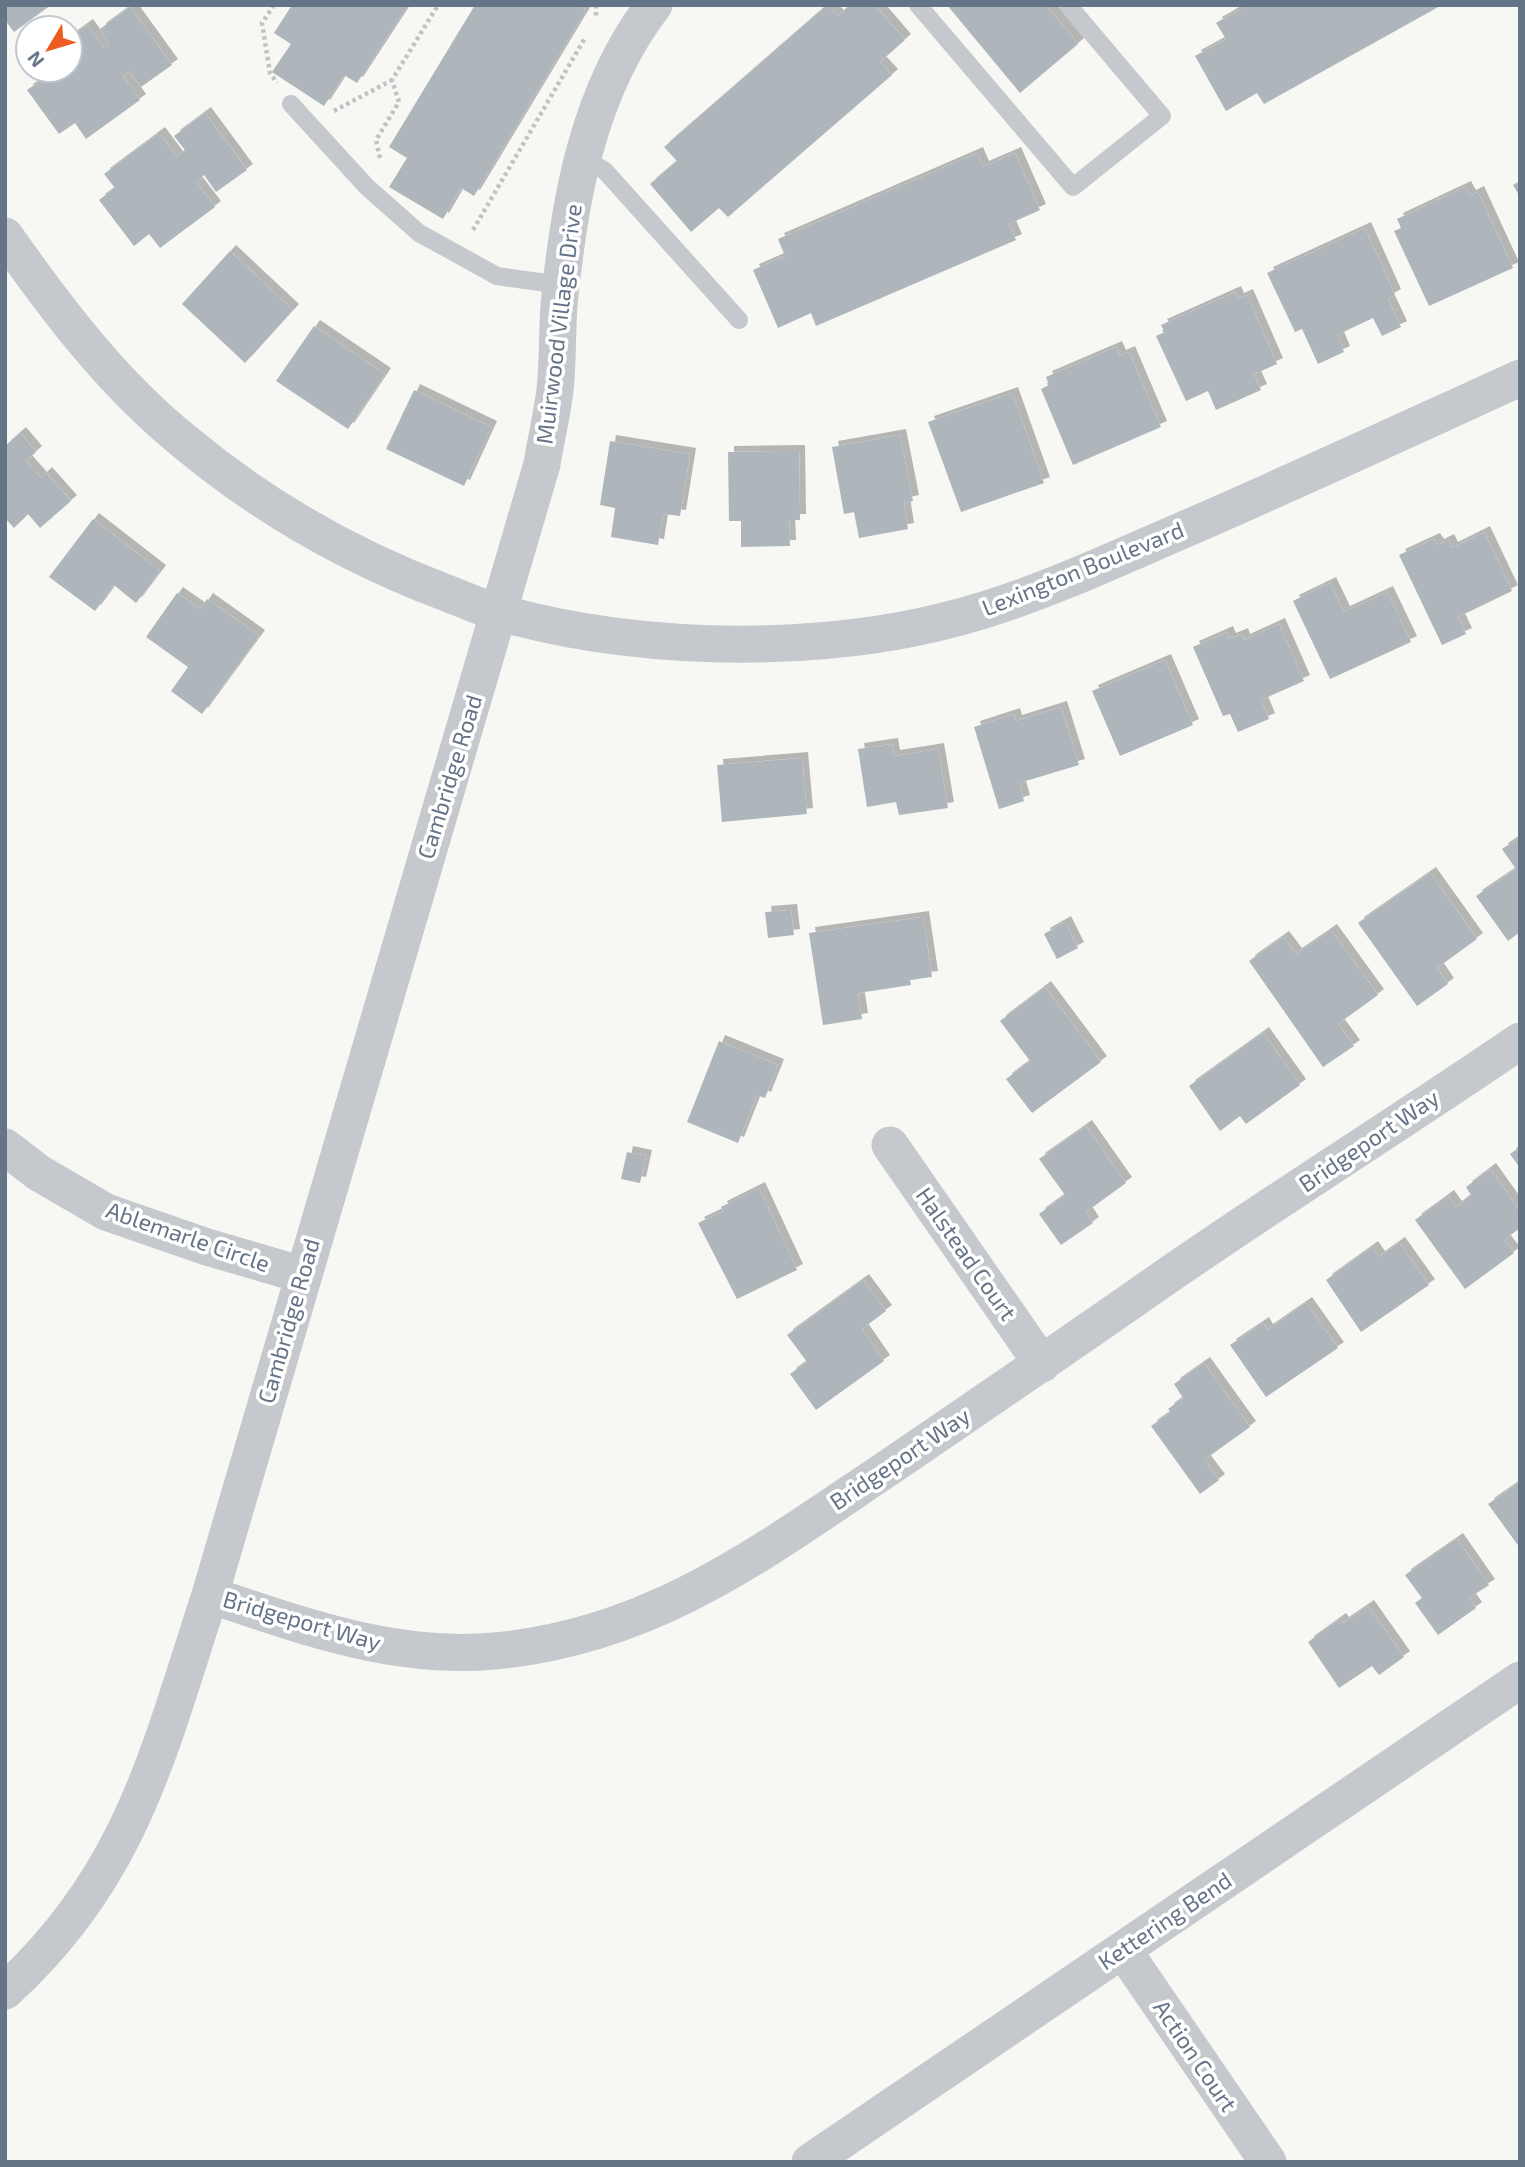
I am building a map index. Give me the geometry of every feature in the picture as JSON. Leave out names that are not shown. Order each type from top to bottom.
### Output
[{"type":"street","name":"Muirwood Village Drive","points":[[499,613],[542,464],[555,389],[566,239],[582,157],[607,85],[642,21],[654,5]]},
{"type":"street","name":"Lexington Boulevard","points":[[5,236],[60,314],[113,375],[183,441],[252,494],[314,532],[422,584],[499,613],[651,640],[744,644],[808,642],[904,629],[982,611],[1072,578],[1520,378]]},
{"type":"street","name":"Cambridge Road","points":[[5,1991],[61,1934],[103,1876],[128,1831],[150,1778],[210,1595],[499,613]]},
{"type":"street","name":"Bridgeport Way","points":[[210,1595],[331,1635],[436,1653],[497,1651],[591,1633],[691,1595],[736,1570],[1042,1364],[1203,1251],[1520,1041]]},
{"type":"street","name":"Halstead Court","points":[[890,1145],[1042,1364]]},
{"type":"street","name":"Ablemarle Circle","points":[[5,1147],[39,1173],[106,1212],[207,1247],[303,1275]]},
{"type":"street","name":"Kettering Bend","points":[[810,2162],[1520,1680]]},
{"type":"street","name":"Action Court","points":[[1123,1950],[1268,2162]]},
{"type":"lane","points":[[918,5],[1073,187],[1162,116],[1068,5]]},
{"type":"lane","points":[[291,104],[376,194],[419,233],[497,276],[561,285]]},
{"type":"lane","points":[[582,157],[605,171],[739,320]]},
{"type":"path","points":[[274,5],[262,23],[270,73],[291,104]]},
{"type":"path","points":[[314,128],[350,100],[392,80],[438,5]]},
{"type":"path","points":[[458,255],[598,16],[596,5]]},
{"type":"path","points":[[376,194],[384,183],[376,140],[399,102],[392,80]]},
{"type":"building","points":[[5,5],[51,5],[39,14],[14,14],[14,32],[5,20]]},
{"type":"building","points":[[292,5],[408,5],[357,83],[344,75],[324,106],[272,72],[291,44],[274,33]]},
{"type":"building","points":[[475,5],[579,5],[586,10],[474,196],[461,188],[443,219],[389,187],[407,158],[389,147]]},
{"type":"building","points":[[827,5],[838,16],[850,5],[875,5],[905,40],[880,62],[892,75],[728,217],[719,208],[691,232],[650,184],[677,161],[664,147]]},
{"type":"building","points":[[947,5],[1046,5],[1078,44],[1020,93]]},
{"type":"building","points":[[1247,5],[1442,5],[1264,104],[1257,93],[1226,111],[1195,56],[1226,39],[1216,23]]},
{"type":"building","points":[[130,7],[172,65],[141,87],[129,71],[123,76],[140,100],[86,139],[75,123],[59,134],[27,90],[36,84],[84,84],[84,27],[87,25],[103,47],[109,44],[100,29]]},
{"type":"building","points":[[205,113],[247,170],[216,192],[204,175],[196,182],[215,207],[160,248],[149,234],[134,246],[99,200],[115,188],[104,174],[159,133],[177,157],[185,150],[174,136]]},
{"type":"building","points":[[977,153],[983,167],[1015,153],[1040,210],[1009,224],[1016,240],[816,326],[811,313],[778,328],[753,270],[785,256],[778,239]]},
{"type":"building","points":[[1520,181],[1520,197],[1513,185]]},
{"type":"building","points":[[1465,187],[1470,196],[1478,192],[1513,268],[1429,306],[1394,231],[1401,228],[1397,219]]},
{"type":"building","points":[[1365,228],[1395,295],[1388,299],[1401,327],[1382,336],[1373,318],[1337,335],[1344,352],[1318,364],[1302,329],[1295,332],[1267,273]]},
{"type":"building","points":[[230,251],[293,310],[245,363],[182,304]]},
{"type":"building","points":[[1235,292],[1238,299],[1247,295],[1277,364],[1254,374],[1261,390],[1216,410],[1208,391],[1186,401],[1156,336],[1165,332],[1161,325]]},
{"type":"building","points":[[314,326],[385,374],[348,429],[276,381]]},
{"type":"building","points":[[1116,347],[1120,356],[1129,352],[1161,427],[1073,465],[1041,389],[1049,385],[1046,377]]},
{"type":"building","points":[[414,390],[491,427],[464,486],[386,449]]},
{"type":"building","points":[[1012,393],[1044,483],[961,512],[928,422]]},
{"type":"building","points":[[20,433],[36,452],[26,461],[41,478],[46,473],[71,501],[40,528],[28,514],[14,528],[5,518],[5,446]]},
{"type":"building","points":[[900,435],[913,501],[904,503],[908,529],[859,538],[854,512],[844,514],[832,447]]},
{"type":"building","points":[[610,441],[690,454],[680,516],[663,514],[658,545],[611,537],[615,508],[600,505]]},
{"type":"building","points":[[799,451],[800,520],[789,520],[790,546],[741,547],[741,521],[729,521],[728,452]]},
{"type":"building","points":[[93,519],[160,571],[136,603],[114,585],[95,611],[49,577]]},
{"type":"building","points":[[1484,532],[1512,591],[1458,617],[1466,634],[1442,645],[1399,555],[1434,539],[1438,545],[1448,540],[1452,548]]},
{"type":"building","points":[[1330,583],[1344,612],[1387,592],[1411,642],[1330,679],[1293,601]]},
{"type":"building","points":[[177,593],[200,609],[207,599],[259,636],[202,714],[171,691],[188,667],[146,637]]},
{"type":"building","points":[[1279,624],[1304,681],[1261,700],[1269,719],[1238,732],[1230,714],[1223,716],[1193,647],[1227,632],[1230,639],[1242,634],[1244,640]]},
{"type":"building","points":[[1165,660],[1193,725],[1120,756],[1092,691]]},
{"type":"building","points":[[1061,707],[1079,765],[1019,783],[1024,801],[999,809],[974,727],[1014,714],[1016,721]]},
{"type":"building","points":[[892,744],[894,756],[938,749],[948,808],[899,815],[896,802],[867,807],[858,749]]},
{"type":"building","points":[[802,758],[807,814],[722,822],[717,765]]},
{"type":"building","points":[[1520,837],[1520,932],[1508,941],[1476,896],[1516,869],[1502,849]]},
{"type":"building","points":[[1430,873],[1477,939],[1437,968],[1448,984],[1417,1006],[1358,923]]},
{"type":"building","points":[[791,910],[794,935],[768,938],[765,912]]},
{"type":"building","points":[[923,917],[932,977],[910,980],[911,985],[858,993],[862,1019],[823,1025],[809,933]]},
{"type":"building","points":[[1065,922],[1078,948],[1057,959],[1044,934]]},
{"type":"building","points":[[1331,930],[1378,995],[1338,1024],[1354,1046],[1323,1067],[1249,961],[1283,937],[1296,954]]},
{"type":"building","points":[[1045,987],[1101,1062],[1032,1113],[1006,1079],[1030,1061],[1000,1021]]},
{"type":"building","points":[[1263,1033],[1300,1085],[1246,1124],[1240,1116],[1220,1131],[1189,1086]]},
{"type":"building","points":[[719,1041],[778,1065],[765,1098],[757,1095],[738,1143],[687,1122]]},
{"type":"building","points":[[1086,1126],[1126,1183],[1086,1212],[1093,1223],[1061,1245],[1039,1214],[1065,1195],[1039,1159]]},
{"type":"building","points":[[1520,1147],[1520,1168],[1510,1154]]},
{"type":"building","points":[[627,1152],[646,1156],[640,1183],[621,1179]]},
{"type":"building","points":[[1490,1169],[1520,1211],[1520,1228],[1504,1240],[1514,1253],[1465,1289],[1415,1220],[1448,1196],[1456,1207],[1471,1195],[1466,1187]]},
{"type":"building","points":[[759,1188],[797,1270],[737,1299],[698,1223],[723,1211],[721,1207]]},
{"type":"building","points":[[1399,1243],[1429,1285],[1361,1332],[1326,1280],[1372,1247],[1379,1257]]},
{"type":"building","points":[[863,1280],[886,1311],[862,1329],[884,1361],[816,1410],[790,1374],[807,1362],[787,1335]]},
{"type":"building","points":[[1306,1303],[1338,1348],[1266,1397],[1230,1345],[1263,1323],[1267,1330]]},
{"type":"building","points":[[1204,1363],[1250,1427],[1204,1460],[1219,1480],[1200,1494],[1151,1426],[1171,1412],[1168,1409],[1183,1398],[1174,1384]]},
{"type":"building","points":[[1520,1482],[1520,1548],[1488,1504]]},
{"type":"building","points":[[1457,1539],[1489,1585],[1469,1598],[1476,1608],[1438,1635],[1415,1603],[1422,1598],[1405,1575]]},
{"type":"building","points":[[1368,1606],[1404,1657],[1379,1675],[1372,1666],[1339,1688],[1308,1642],[1340,1619],[1343,1623]]}]
